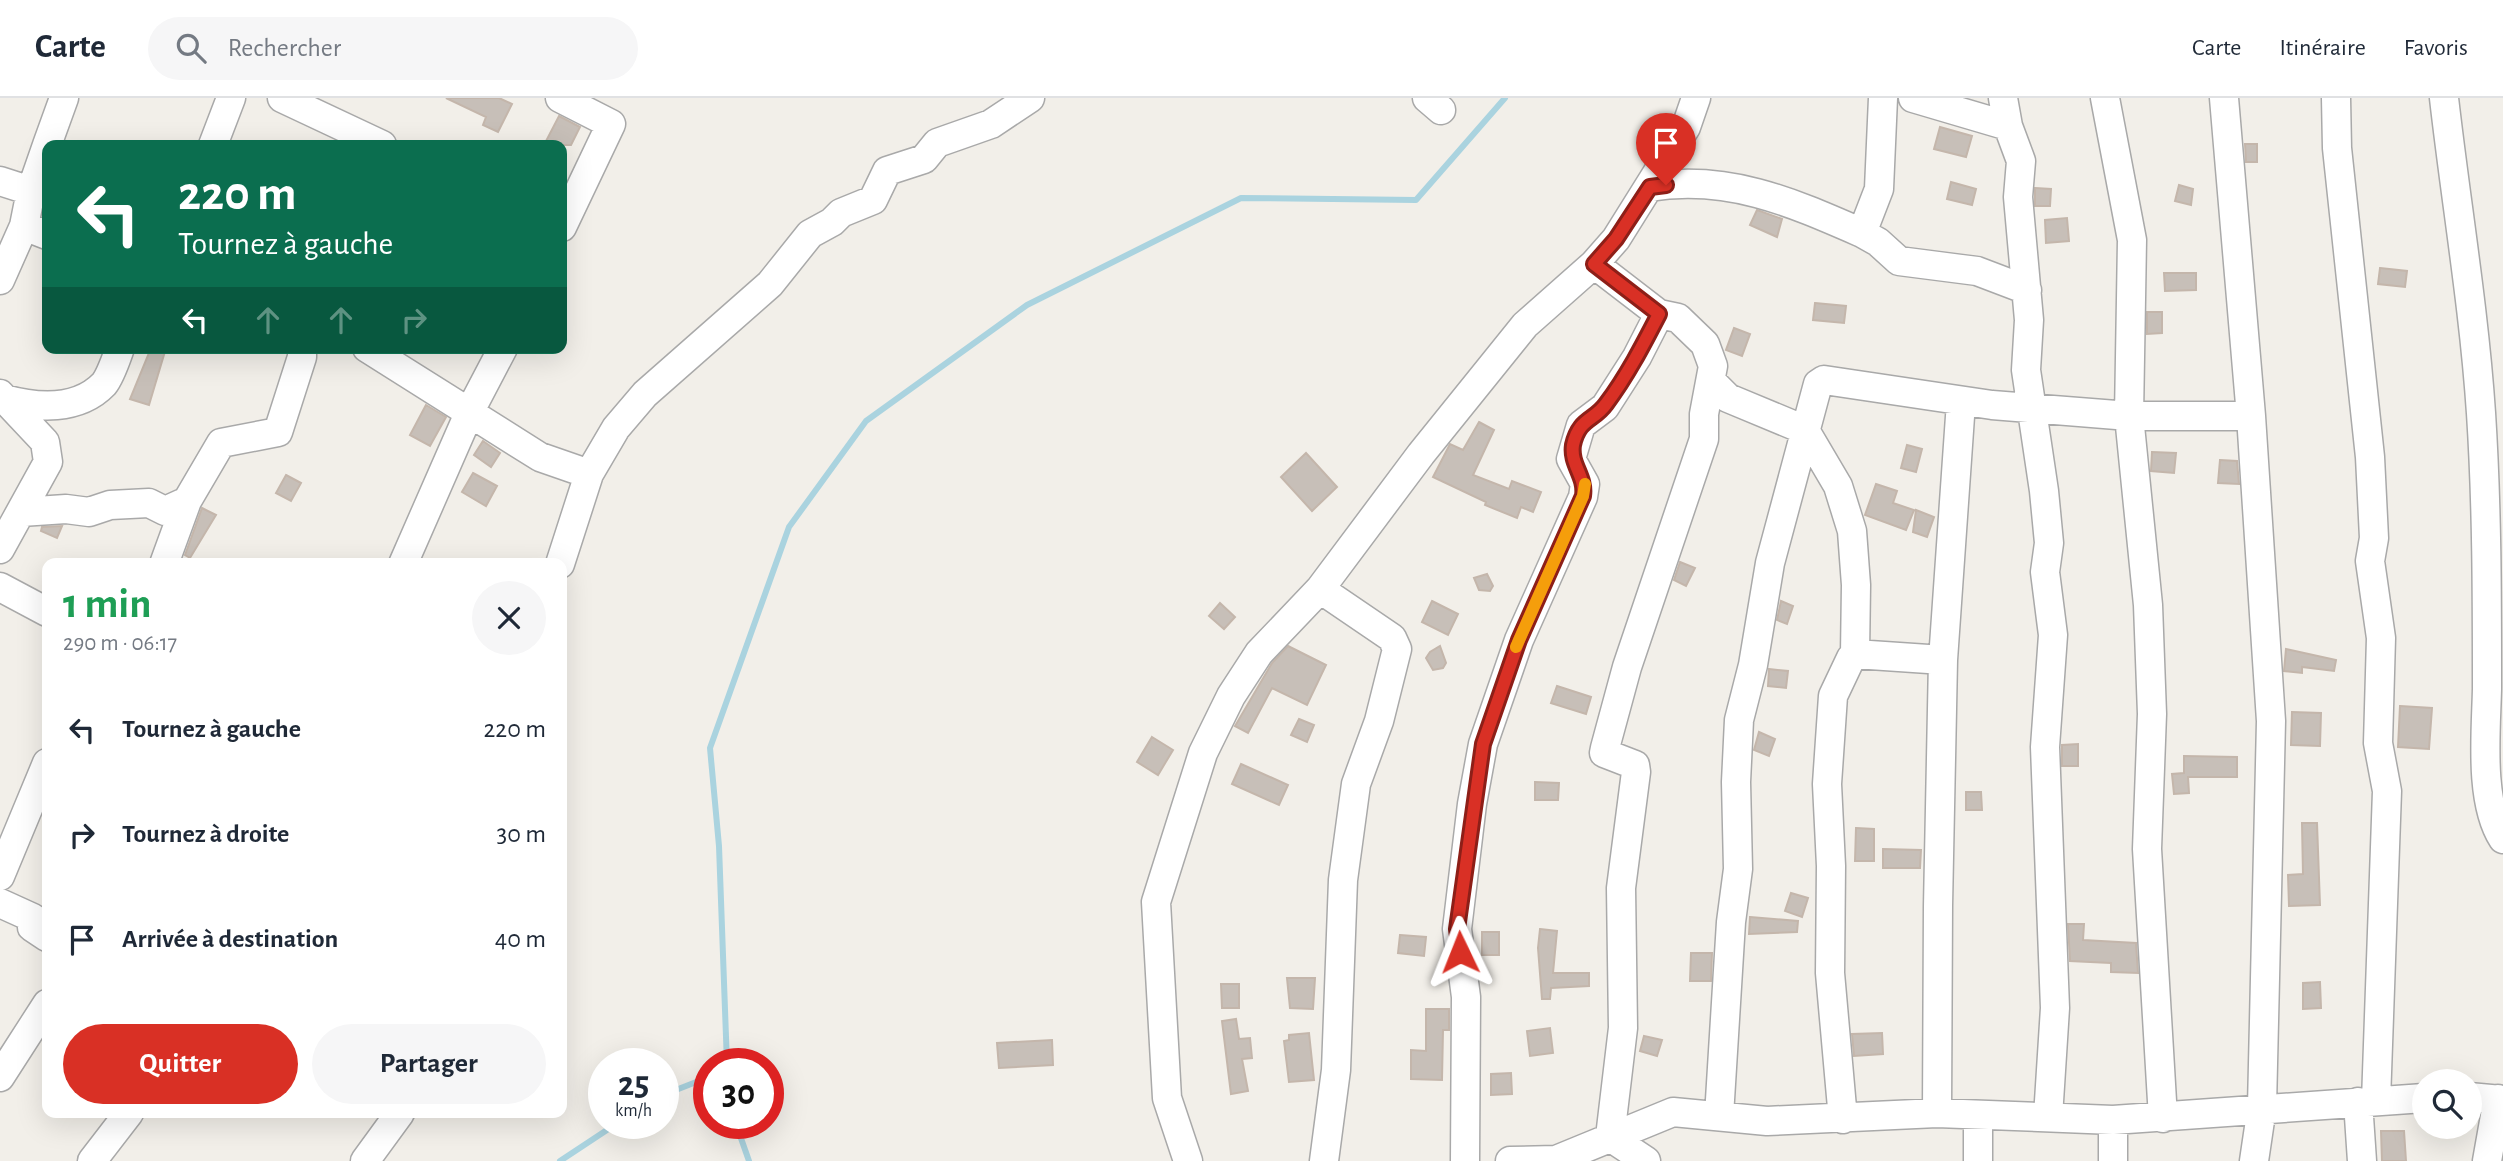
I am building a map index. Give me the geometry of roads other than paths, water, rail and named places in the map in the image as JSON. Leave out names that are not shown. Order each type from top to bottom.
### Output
[{"type":"street","points":[[49,140],[64,98]]},
{"type":"street","points":[[215,140],[231,98]]},
{"type":"street","points":[[282,98],[363,140]]},
{"type":"street","points":[[560,98],[611,124],[567,216]]},
{"type":"street","points":[[562,558],[589,474],[616,428],[645,394],[770,284],[810,234],[832,222],[841,213],[873,200],[887,171],[924,159],[937,143],[991,124],[1030,98]]},
{"type":"street","points":[[1188,1161],[1167,1098],[1156,902],[1203,753],[1231,696],[1259,653],[1320,589],[1421,454],[1525,325],[1594,264],[1616,239],[1686,127],[1696,98]]},
{"type":"street","points":[[1862,233],[1879,189],[1883,98]]},
{"type":"street","points":[[1913,98],[2008,126]]},
{"type":"street","points":[[2003,98],[2008,126],[2021,161],[2018,197],[2027,290],[2026,370],[2045,491],[2049,542],[2045,572],[2053,635],[2045,771],[2055,1008],[2048,1117]]},
{"type":"street","points":[[2105,98],[2132,240],[2129,416],[2148,605],[2152,714],[2147,849],[2163,1118]]},
{"type":"street","points":[[2224,98],[2251,416],[2271,721],[2262,1107],[2254,1161]]},
{"type":"street","points":[[2336,98],[2337,148],[2370,457],[2374,538],[2370,561],[2381,638],[2378,743],[2387,791],[2362,1161]]},
{"type":"street","points":[[2444,98],[2481,411],[2487,580],[2488,770],[2494,825],[2503,839]]},
{"type":"street","points":[[0,280],[36,230],[31,191],[42,159]]},
{"type":"street","points":[[0,181],[31,191]]},
{"type":"street","points":[[1650,187],[1683,182],[1754,191],[1862,233],[1878,242],[1899,261],[1977,271],[2027,290]]},
{"type":"street","points":[[1594,264],[1659,314],[1678,318],[1705,344],[1713,366],[1704,414],[1704,439],[1627,667],[1604,753],[1635,765],[1636,772],[1621,888],[1623,1028],[1610,1137]]},
{"type":"street","points":[[1465,1161],[1466,996],[1457,929],[1483,744],[1519,640],[1583,496],[1585,484],[1571,459],[1577,433],[1581,425],[1605,407],[1637,357],[1659,314]]},
{"type":"street","points":[[2,397],[31,406],[59,405],[82,399],[104,383],[117,354]]},
{"type":"street","points":[[166,558],[187,500],[221,443],[278,432],[302,354]]},
{"type":"street","points":[[384,354],[540,457],[589,474]]},
{"type":"street","points":[[406,558],[470,411],[500,354]]},
{"type":"street","points":[[1719,1116],[1731,922],[1738,869],[1736,782],[1739,720],[1753,665],[1770,563],[1815,391],[1824,380],[1961,402],[2030,408],[2129,416],[2251,416]]},
{"type":"street","points":[[1712,382],[1728,398],[1805,430],[1846,506],[1856,585],[1856,654]]},
{"type":"street","points":[[0,549],[48,461],[45,442],[2,397]]},
{"type":"street","points":[[1937,1113],[1943,660],[1961,402]]},
{"type":"street","points":[[21,512],[66,509],[89,512],[110,505],[149,503],[165,511],[187,500]]},
{"type":"street","points":[[0,587],[42,609]]},
{"type":"street","points":[[1320,589],[1392,638],[1396,649],[1379,721],[1356,783],[1343,880],[1336,1070],[1322,1161],[1347,1161]]},
{"type":"street","points":[[1843,1119],[1830,973],[1831,866],[1827,784],[1833,696],[1851,658],[1856,654],[1943,660]]},
{"type":"street","points":[[0,876],[42,775]]},
{"type":"street","points":[[0,903],[33,918],[33,927],[42,933]]},
{"type":"street","points":[[0,1077],[42,1012]]},
{"type":"street","points":[[2482,1098],[2500,1100],[2487,1161]]},
{"type":"street","points":[[1510,1161],[1556,1160],[1673,1112],[1767,1121],[1937,1113],[2113,1120],[2163,1118],[2262,1107],[2412,1099]]},
{"type":"street","points":[[1978,1116],[1978,1161]]},
{"type":"street","points":[[92,1161],[125,1118]]},
{"type":"street","points":[[365,1161],[396,1118]]},
{"type":"street","points":[[2113,1120],[2113,1161]]},
{"type":"street","points":[[1610,1137],[1646,1161]]},
{"type":"waterway","points":[[726,1048],[719,846],[710,748],[789,527],[866,421],[1027,305],[1241,198],[1416,200],[1505,98]]},
{"type":"waterway","points":[[679,1089],[693,1083]]},
{"type":"waterway","points":[[560,1161],[593,1139]]},
{"type":"waterway","points":[[741,1139],[749,1161]]}]
